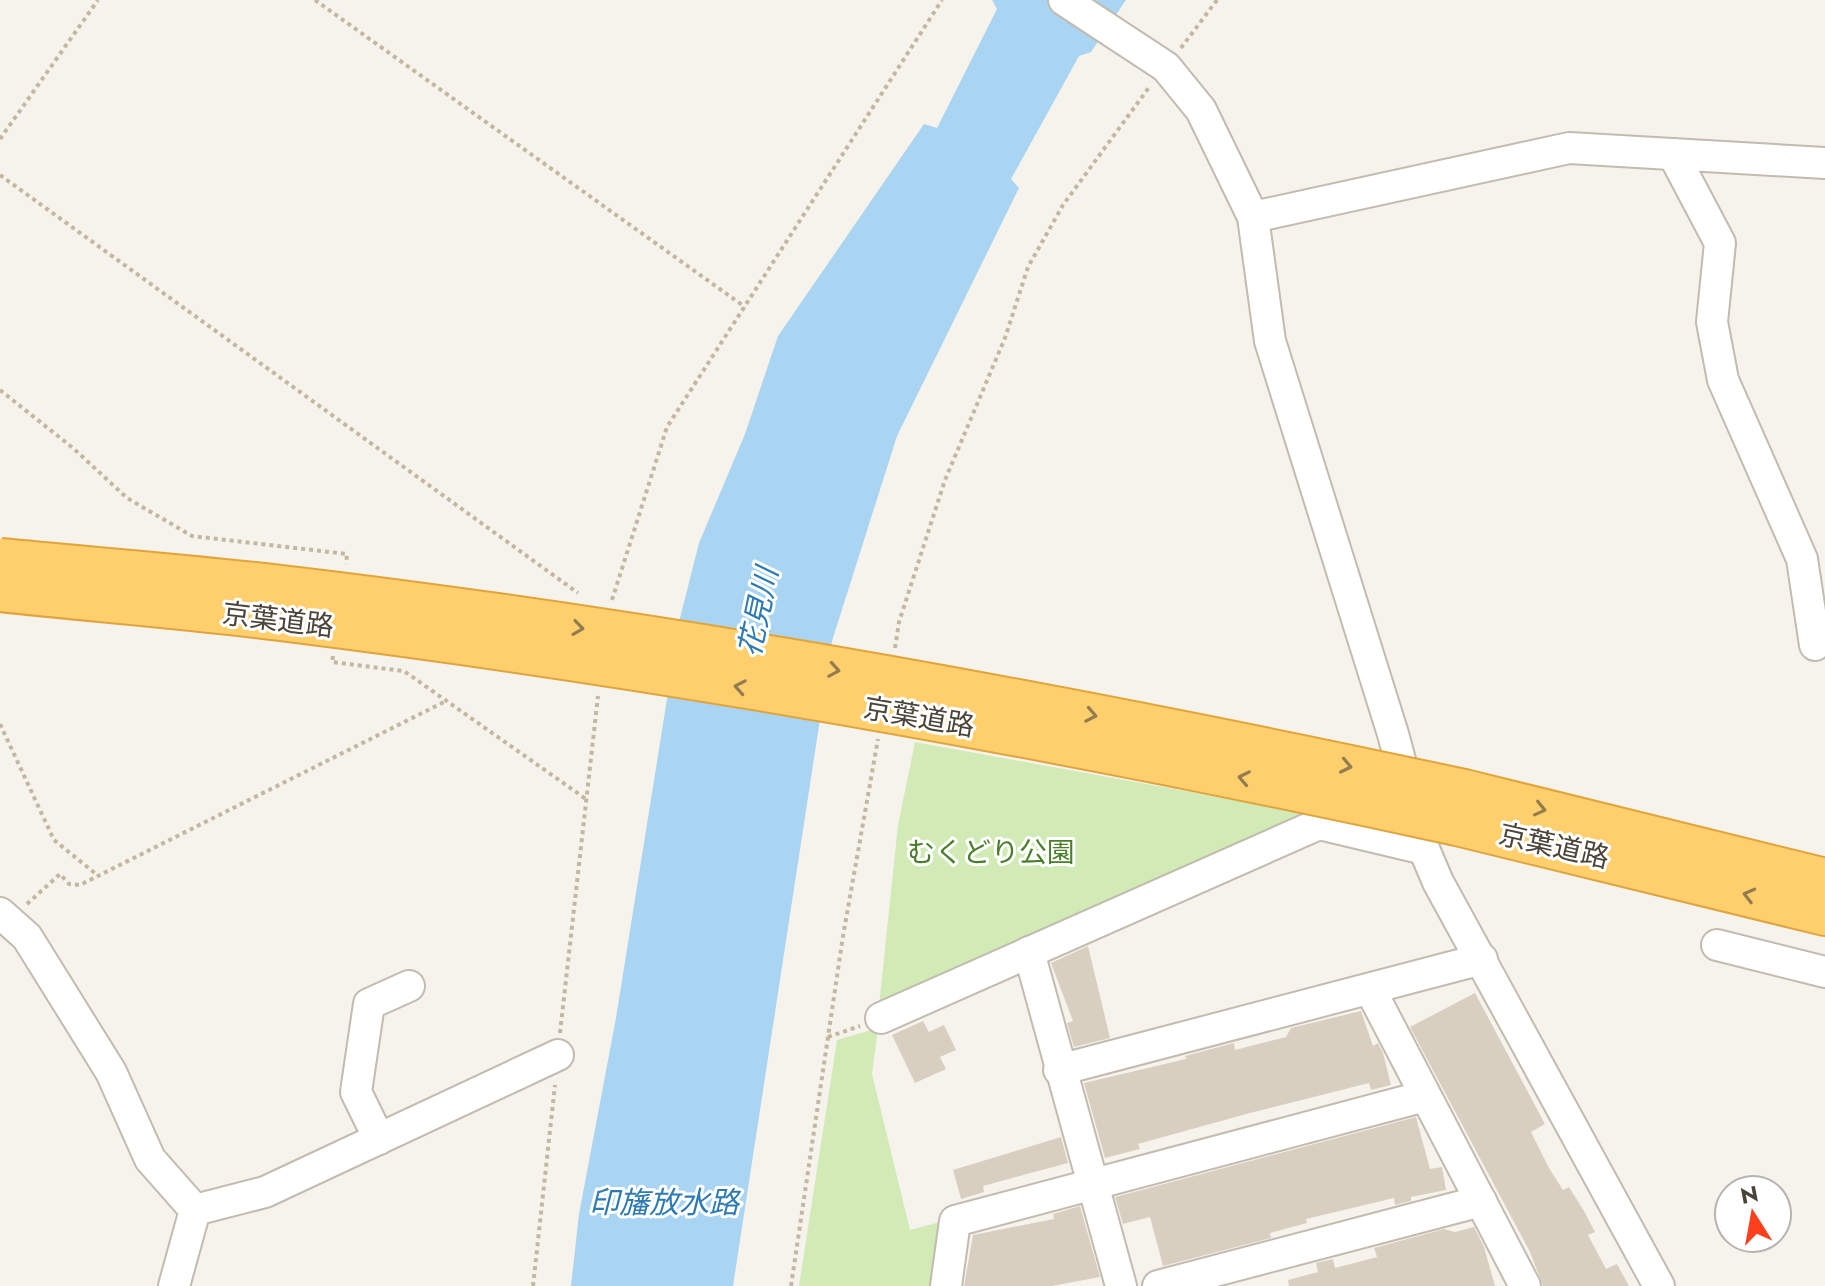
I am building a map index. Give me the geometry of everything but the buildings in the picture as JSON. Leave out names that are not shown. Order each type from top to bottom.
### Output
[{"type":"highway","points":[[0,530],[317,580],[530,638]]},
{"type":"highway","name":"京葉道路","points":[[0,560],[281,587],[997,731],[1460,807],[1825,880]]},
{"type":"highway","name":"京葉道路","points":[[0,590],[279,619],[530,638]]},
{"type":"highway","points":[[0,620],[282,633],[530,638]]},
{"type":"highway","name":"京葉道路","points":[[1460,807],[1825,914]]},
{"type":"street","points":[[1064,0],[1166,67],[1201,110],[1253,217],[1270,341],[1393,734],[1424,849],[1438,882],[1659,1286]]},
{"type":"street","points":[[1253,217],[1569,148],[1825,163]]},
{"type":"street","points":[[1673,154],[1720,243],[1712,322],[1723,380],[1802,559],[1815,645]]},
{"type":"street","points":[[881,1018],[1319,824],[1424,849]]},
{"type":"street","points":[[5,916],[27,937],[111,1072],[150,1159],[195,1210]]},
{"type":"street","points":[[1717,945],[1825,972]]},
{"type":"street","points":[[1029,952],[1090,1183],[1121,1286]]},
{"type":"street","points":[[1059,1070],[1482,959]]},
{"type":"street","points":[[379,1139],[356,1092],[369,1004],[409,986]]},
{"type":"street","points":[[1370,989],[1525,1286]]},
{"type":"street","points":[[195,1210],[265,1192],[558,1055]]},
{"type":"street","points":[[946,1286],[955,1221],[1425,1096]]},
{"type":"street","points":[[1158,1286],[1481,1201]]},
{"type":"street","points":[[174,1286],[195,1210]]},
{"type":"path","points":[[0,139],[98,0]]},
{"type":"path","points":[[315,0],[745,307]]},
{"type":"path","points":[[1175,57],[1217,0]]},
{"type":"path","points":[[0,175],[582,596]]},
{"type":"path","points":[[0,390],[127,498]]},
{"type":"path","points":[[332,662],[404,671],[586,799]]},
{"type":"path","points":[[5,916],[60,874],[69,884],[80,885],[96,874],[446,701]]},
{"type":"path","points":[[0,724],[54,840],[96,874]]},
{"type":"path","points":[[828,1037],[881,1018]]},
{"type":"green space","name":"むくどり公園","points":[[915,742],[1317,815],[879,1006],[898,825]]},
{"type":"green space","points":[[878,1028],[872,1074],[910,1230],[944,1221],[934,1286],[799,1286],[837,1040]]},
{"type":"water","name":"印旛放水路","points":[[992,0],[1126,0],[1091,52],[1079,56],[1011,179],[1019,188],[897,436],[832,641],[733,1286],[571,1286],[579,1214],[616,1018],[680,618],[699,543],[745,434],[778,336],[924,124],[937,128],[997,9]]},
{"type":"water label","name":"花見川","points":[[758,612]]}]
